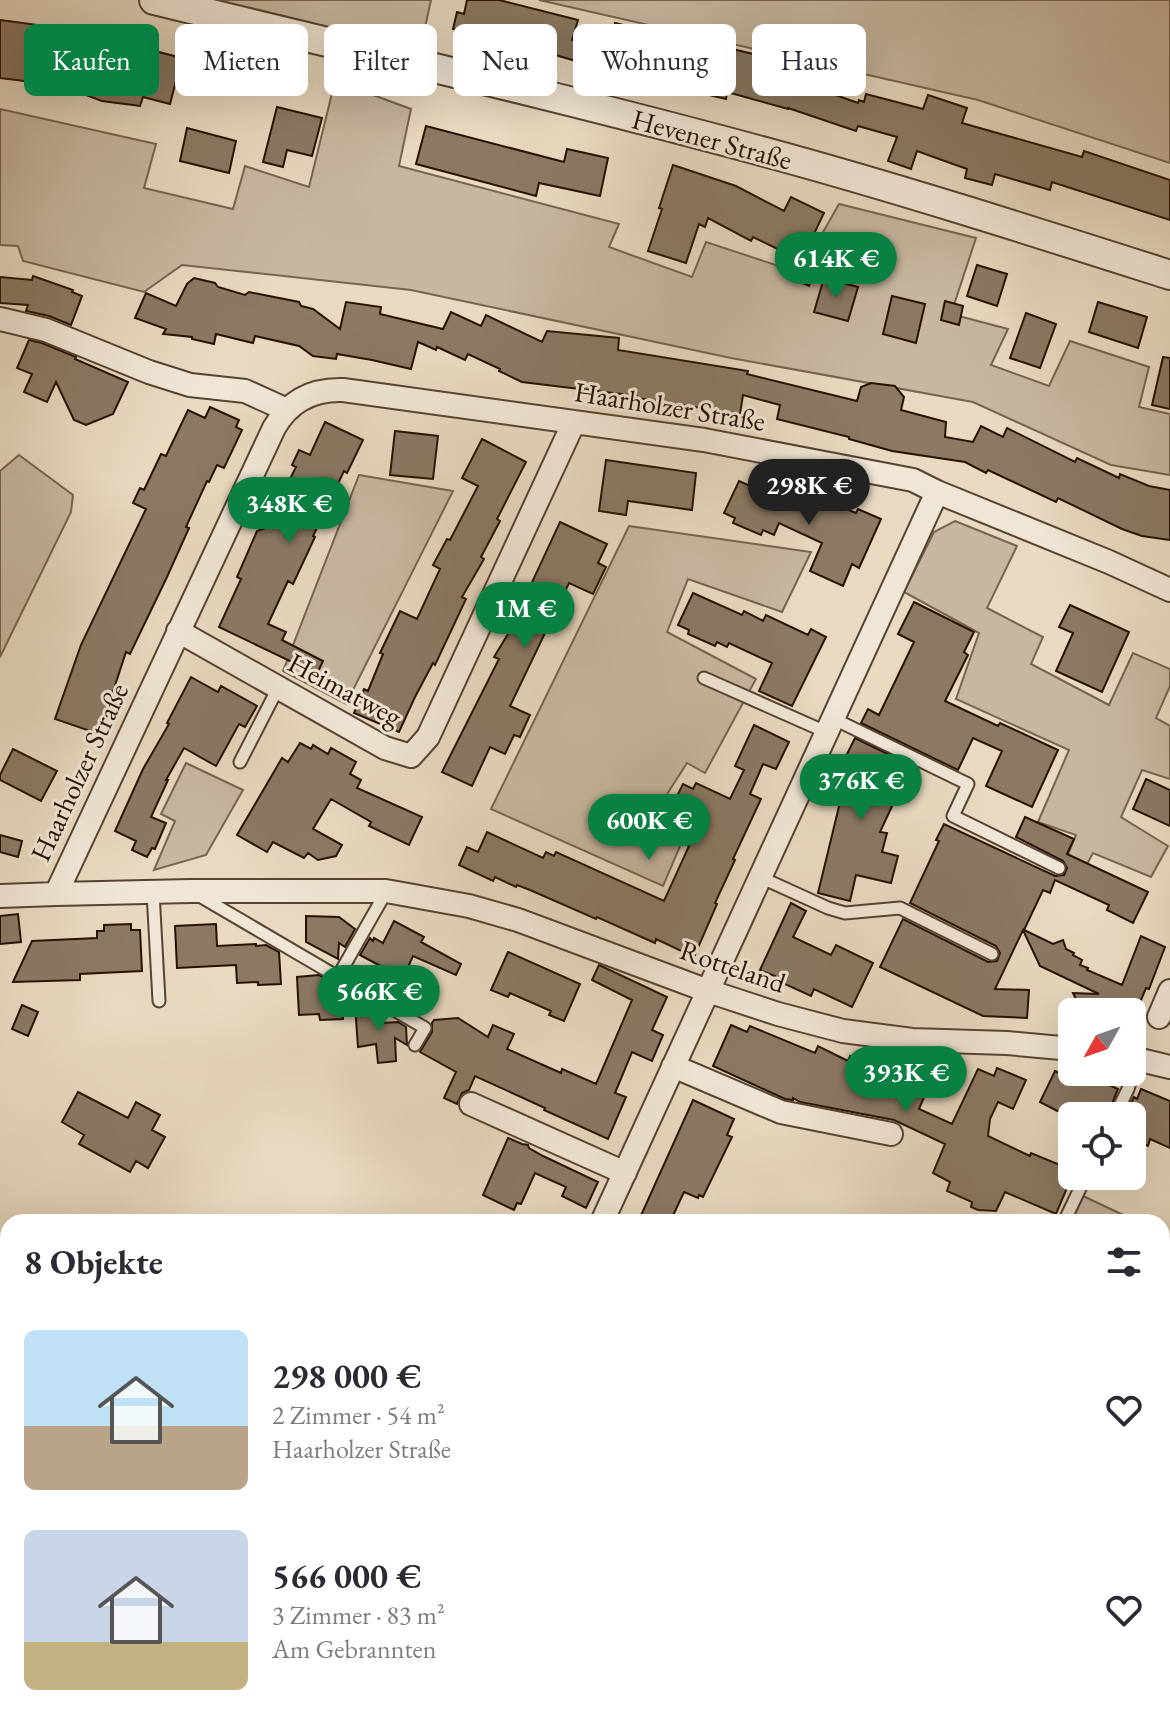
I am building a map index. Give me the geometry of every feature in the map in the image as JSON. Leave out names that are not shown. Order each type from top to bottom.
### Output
[{"type":"street","name":"Hevener Straße","points":[[154,0],[764,152],[1170,275]]},
{"type":"street","points":[[0,319],[46,330],[149,372],[190,385],[245,391],[287,410]]},
{"type":"street","name":"Haarholzer Straße","points":[[0,896],[56,894],[274,428],[299,399],[313,393],[343,390],[704,440],[913,480],[1170,590]]},
{"type":"street","name":"Heimatweg","points":[[178,631],[385,748],[411,756],[428,737],[574,422]]},
{"type":"street","points":[[606,1214],[937,492]]},
{"type":"street","name":"Rotteland","points":[[56,894],[386,891],[469,906],[518,920],[708,991],[843,1031],[912,1040],[1058,1048]]},
{"type":"street","points":[[1159,1017],[1170,991]]},
{"type":"street","points":[[1146,1062],[1170,1067]]},
{"type":"street","points":[[673,1066],[781,1112],[891,1134]]},
{"type":"street","points":[[471,1104],[625,1173]]},
{"type":"lane","points":[[704,678],[829,725],[968,784],[953,816],[1059,868]]},
{"type":"lane","points":[[240,762],[278,688]]},
{"type":"lane","points":[[760,877],[845,913],[900,908],[992,954]]},
{"type":"lane","points":[[191,891],[425,1028],[415,1045]]},
{"type":"lane","points":[[340,973],[386,891]]},
{"type":"lane","points":[[153,892],[159,1001]]},
{"type":"lane","points":[[1068,1214],[1079,1190]]},
{"type":"shaded area","points":[[174,0],[431,0],[426,24],[324,24],[324,30],[308,27],[308,24],[292,24]]},
{"type":"shaded area","points":[[539,0],[1170,0],[1170,163],[978,100],[866,74],[866,24],[752,24],[752,49],[736,45],[736,24],[644,24]]},
{"type":"shaded area","points":[[331,96],[376,96],[411,109],[399,166],[619,224],[609,247],[692,277],[706,242],[800,273],[839,204],[976,238],[951,314],[1008,329],[991,365],[1049,386],[1070,341],[1149,367],[1139,407],[1170,414],[1170,475],[1111,465],[973,402],[731,358],[411,290],[182,265],[144,292],[23,261],[18,246],[0,245],[0,109],[156,144],[144,188],[233,209],[245,166],[309,187]]},
{"type":"shaded area","points":[[19,455],[73,495],[71,512],[0,657],[0,471]]},
{"type":"shaded area","points":[[359,475],[453,491],[346,704],[283,671]]},
{"type":"shaded area","points":[[955,521],[1017,546],[987,608],[1043,637],[1031,664],[1109,705],[1133,653],[1170,669],[1170,686],[1156,718],[1170,726],[1170,779],[1142,770],[1121,817],[1168,846],[1151,877],[1093,853],[1085,868],[1066,859],[1076,835],[1038,822],[1069,750],[956,699],[979,633],[904,592],[934,532]]},
{"type":"shaded area","points":[[629,526],[811,552],[782,612],[688,579],[667,632],[756,679],[705,773],[687,763],[655,813],[687,830],[663,886],[491,809]]},
{"type":"shaded area","points":[[186,763],[243,790],[206,855],[154,870],[175,821],[161,814]]},
{"type":"shaded area","points":[[1081,1195],[1121,1214],[1073,1214]]},
{"type":"building","points":[[467,0],[499,0],[578,20],[573,24],[573,60],[557,55],[557,24],[454,24],[457,12],[464,14]]},
{"type":"building","points":[[0,20],[30,24],[24,24],[24,81],[0,78]]},
{"type":"building","points":[[736,50],[752,54],[752,96],[838,96],[858,103],[859,100],[864,102],[866,94],[923,109],[928,95],[967,108],[962,123],[1082,157],[1084,151],[1170,180],[1170,220],[1052,182],[1050,190],[995,174],[992,185],[965,178],[967,169],[917,151],[911,169],[888,161],[897,137],[858,126],[856,131],[736,95]]},
{"type":"building","points":[[159,52],[175,56],[175,85],[170,104],[143,97],[140,106],[89,96],[159,96]]},
{"type":"building","points":[[277,107],[322,118],[312,156],[287,150],[283,167],[263,162]]},
{"type":"building","points":[[426,126],[564,162],[567,149],[608,158],[600,196],[539,183],[536,196],[416,164]]},
{"type":"building","points":[[187,128],[236,141],[229,173],[180,161]]},
{"type":"building","points":[[673,165],[736,186],[784,211],[791,197],[824,213],[802,259],[818,266],[809,286],[785,275],[794,257],[753,237],[751,241],[708,218],[705,227],[699,224],[686,263],[648,251]]},
{"type":"building","points":[[977,265],[1007,274],[997,306],[967,296]]},
{"type":"building","points":[[33,276],[82,296],[71,325],[26,311],[28,305],[0,303],[0,277],[32,280]]},
{"type":"building","points":[[194,278],[245,295],[249,292],[299,302],[340,329],[346,302],[381,307],[380,314],[443,329],[451,312],[481,326],[486,315],[542,342],[547,331],[619,338],[618,350],[748,371],[747,374],[857,401],[861,387],[871,383],[895,386],[904,397],[901,410],[946,422],[945,437],[973,442],[981,426],[1003,437],[1007,428],[1075,462],[1077,458],[1119,478],[1120,474],[1149,486],[1170,490],[1170,540],[1122,529],[1058,498],[1056,502],[965,462],[892,451],[777,419],[780,405],[743,395],[740,414],[637,396],[522,382],[468,354],[465,360],[418,342],[411,369],[337,354],[336,359],[313,356],[299,346],[255,336],[253,343],[216,334],[214,344],[192,337],[163,334],[166,329],[135,318],[146,293],[176,306],[187,284]]},
{"type":"building","points":[[824,278],[858,287],[848,321],[814,312]]},
{"type":"building","points":[[892,296],[925,304],[916,343],[883,334]]},
{"type":"building","points":[[945,301],[963,306],[959,325],[941,320]]},
{"type":"building","points":[[1098,302],[1147,317],[1138,348],[1089,332]]},
{"type":"building","points":[[1026,313],[1056,324],[1040,368],[1010,358]]},
{"type":"building","points":[[29,340],[76,357],[128,382],[113,414],[86,425],[74,420],[56,382],[47,402],[24,392],[32,374],[17,368]]},
{"type":"building","points":[[1163,357],[1170,358],[1170,409],[1152,405]]},
{"type":"building","points":[[210,407],[239,420],[236,427],[242,430],[224,468],[217,465],[207,481],[167,577],[130,654],[126,652],[99,734],[55,719],[81,645],[146,509],[133,503],[140,488],[144,490],[161,454],[166,456],[188,410],[205,418]]},
{"type":"building","points":[[325,422],[363,440],[347,473],[344,471],[293,584],[288,581],[268,624],[286,632],[282,640],[323,661],[317,674],[219,627],[241,579],[237,577],[257,531],[266,528],[296,467],[292,465],[299,450],[310,455]]},
{"type":"building","points":[[395,431],[438,436],[433,479],[390,475]]},
{"type":"building","points":[[482,439],[526,462],[497,519],[500,521],[481,557],[484,559],[462,597],[466,599],[435,665],[433,663],[399,732],[354,713],[364,689],[368,691],[383,654],[380,653],[400,611],[417,619],[440,569],[433,565],[478,486],[462,478]]},
{"type":"building","points":[[606,460],[696,473],[692,510],[628,501],[626,515],[599,511]]},
{"type":"building","points":[[739,481],[788,503],[792,494],[812,503],[815,496],[856,513],[858,509],[881,519],[859,568],[852,564],[843,586],[810,571],[822,543],[779,523],[774,535],[763,530],[761,535],[733,523],[735,518],[724,513]]},
{"type":"building","points":[[560,522],[607,544],[598,563],[606,567],[593,594],[569,583],[510,706],[530,715],[520,737],[514,735],[505,754],[490,747],[472,786],[442,772],[499,659],[494,657],[508,634]]},
{"type":"building","points":[[693,593],[742,615],[744,611],[763,621],[766,615],[808,635],[811,629],[826,637],[792,706],[759,691],[772,663],[729,643],[727,647],[717,642],[715,646],[688,634],[689,630],[678,625]]},
{"type":"building","points":[[914,602],[974,632],[964,652],[968,655],[945,701],[1058,750],[1032,807],[986,786],[1002,751],[973,738],[958,770],[861,723],[868,709],[879,715],[914,642],[898,634]]},
{"type":"building","points":[[1070,605],[1129,632],[1102,692],[1056,671],[1073,633],[1059,627]]},
{"type":"building","points":[[191,677],[218,692],[221,686],[257,706],[245,727],[239,724],[216,766],[184,748],[166,780],[151,817],[166,823],[155,849],[152,848],[147,857],[132,850],[136,841],[115,831]]},
{"type":"building","points":[[754,725],[789,742],[776,769],[763,764],[750,794],[761,799],[694,957],[656,939],[655,943],[530,890],[495,877],[493,881],[459,865],[467,847],[478,852],[487,832],[543,858],[546,852],[554,856],[556,852],[664,901],[689,846],[685,844],[694,824],[679,817],[684,807],[674,802],[683,784],[693,789],[696,783],[730,799],[744,770],[735,766]]},
{"type":"building","points":[[855,738],[900,760],[890,781],[901,787],[880,832],[887,833],[882,852],[898,856],[891,883],[856,875],[850,901],[818,893],[842,794],[837,791],[846,771],[840,768]]},
{"type":"building","points":[[300,743],[311,749],[313,745],[328,754],[331,748],[356,762],[350,774],[361,780],[357,788],[422,817],[409,845],[369,826],[371,822],[331,799],[313,829],[342,845],[336,856],[318,860],[308,853],[304,858],[273,842],[267,852],[237,835],[282,758],[288,762]]},
{"type":"building","points":[[13,749],[57,771],[41,801],[0,780]]},
{"type":"building","points":[[1146,779],[1170,790],[1170,826],[1133,809]]},
{"type":"building","points":[[1025,817],[1074,839],[1067,854],[1148,892],[1133,923],[1107,910],[1109,905],[1055,880],[1050,893],[1043,890],[1024,930],[1053,944],[1063,940],[1066,949],[1082,960],[1080,965],[1122,985],[1141,936],[1165,947],[1149,989],[1146,988],[1142,998],[1075,998],[1073,993],[1099,994],[1040,966],[1023,930],[995,989],[1029,990],[1027,1018],[983,1016],[880,967],[903,919],[988,962],[997,961],[1000,953],[996,946],[910,903],[944,824],[1055,876],[1064,875],[1067,868],[1063,861],[1016,837]]},
{"type":"building","points":[[0,835],[22,841],[18,857],[0,852]]},
{"type":"building","points":[[791,903],[806,911],[793,937],[831,955],[836,945],[873,963],[852,1007],[814,989],[811,996],[760,970]]},
{"type":"building","points":[[18,914],[21,942],[0,944],[0,916]]},
{"type":"building","points":[[306,916],[339,917],[355,929],[345,947],[339,943],[338,959],[306,942]]},
{"type":"building","points":[[394,921],[424,937],[421,942],[461,964],[456,975],[413,956],[403,978],[360,955],[370,938],[383,943]]},
{"type":"building","points":[[131,924],[131,930],[140,930],[142,971],[80,974],[80,980],[13,982],[32,941],[97,938],[97,931],[104,931],[104,925]]},
{"type":"building","points":[[216,924],[217,946],[256,944],[279,952],[281,984],[237,983],[236,965],[177,968],[175,926]]},
{"type":"building","points":[[508,952],[580,984],[564,1021],[549,1015],[551,1011],[510,993],[508,997],[491,990]]},
{"type":"building","points":[[599,965],[667,997],[652,1030],[663,1035],[652,1061],[632,1052],[615,1093],[626,1097],[608,1139],[475,1076],[469,1090],[462,1093],[457,1104],[444,1098],[456,1072],[420,1052],[432,1032],[434,1020],[458,1018],[488,1037],[493,1025],[514,1034],[507,1049],[561,1073],[562,1069],[596,1084],[632,1000],[592,980]]},
{"type":"building","points":[[319,975],[341,989],[343,1019],[320,1020],[319,1014],[299,1015],[297,977]]},
{"type":"building","points":[[22,1005],[38,1012],[28,1036],[12,1029]]},
{"type":"building","points":[[368,1005],[381,1012],[382,1023],[398,1022],[406,1027],[407,1045],[395,1038],[396,1061],[378,1063],[376,1044],[358,1047],[355,1006]]},
{"type":"building","points":[[731,1025],[747,1032],[750,1026],[815,1053],[818,1046],[848,1061],[850,1056],[880,1069],[882,1064],[915,1078],[916,1074],[931,1080],[919,1109],[952,1124],[978,1069],[994,1076],[997,1068],[1026,1080],[1013,1109],[998,1102],[990,1119],[988,1136],[1030,1156],[1031,1153],[1058,1164],[1058,1190],[1066,1190],[1056,1214],[1005,1192],[996,1211],[978,1210],[971,1207],[972,1202],[947,1191],[950,1182],[933,1173],[945,1144],[894,1120],[800,1102],[793,1098],[785,1099],[713,1066]]},
{"type":"building","points":[[1055,1071],[1058,1072],[1058,1086],[1112,1086],[1118,1089],[1113,1102],[1058,1102],[1058,1111],[1040,1102]]},
{"type":"building","points":[[1141,1089],[1170,1101],[1170,1148],[1150,1139],[1146,1145],[1146,1102],[1131,1102],[1134,1097],[1137,1099]]},
{"type":"building","points":[[78,1092],[128,1118],[136,1102],[160,1115],[152,1130],[165,1137],[148,1168],[136,1161],[130,1172],[79,1144],[84,1135],[62,1122]]},
{"type":"building","points":[[693,1100],[734,1119],[727,1135],[732,1137],[703,1197],[684,1192],[674,1214],[642,1214]]},
{"type":"building","points":[[508,1138],[528,1145],[543,1156],[598,1182],[586,1208],[562,1196],[566,1187],[535,1173],[521,1204],[517,1203],[514,1210],[483,1195]]}]
